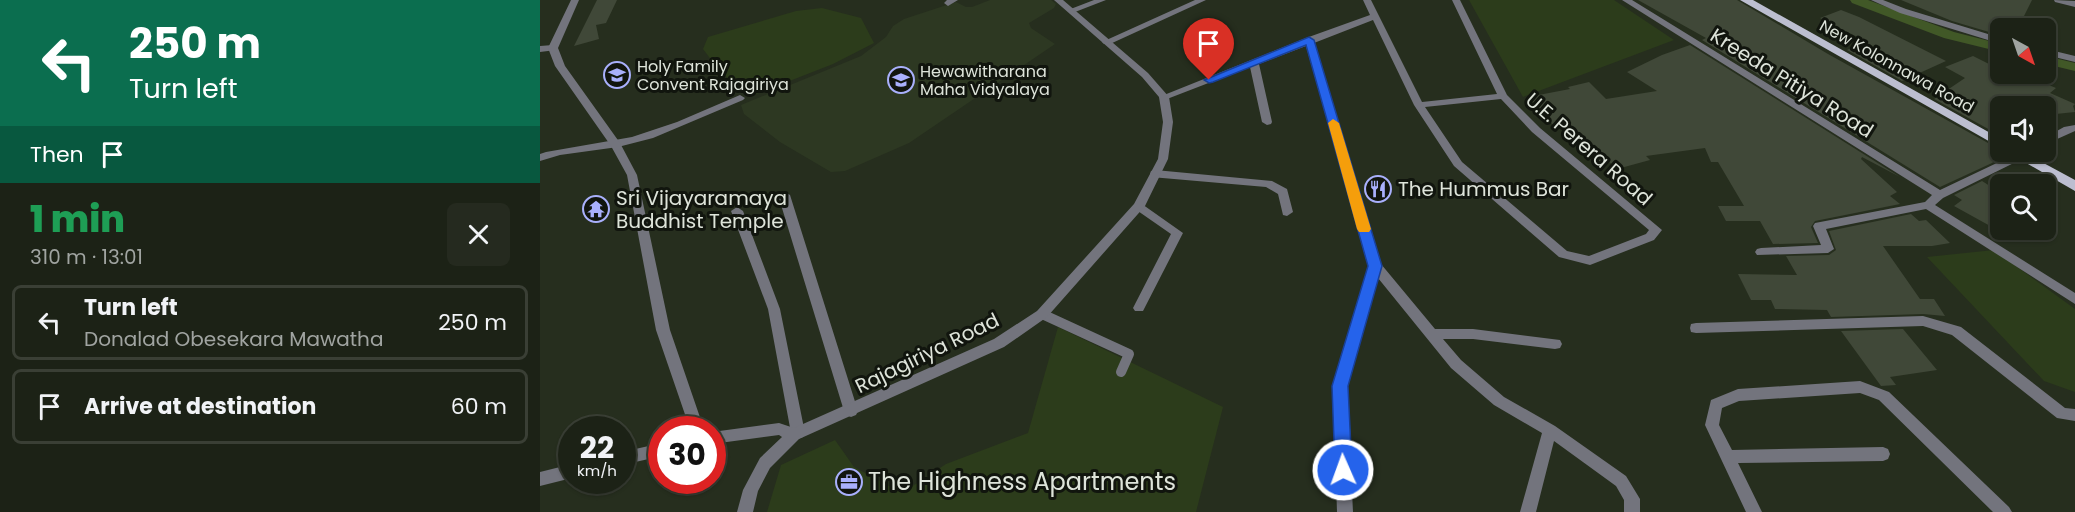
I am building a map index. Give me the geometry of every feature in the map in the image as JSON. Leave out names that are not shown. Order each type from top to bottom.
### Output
[{"type":"main road","name":"New Kolonnawa Road","points":[[1745,0],[1990,138]]},
{"type":"main road","points":[[2036,162],[2075,186]]},
{"type":"street","points":[[575,0],[553,48],[560,66],[616,145],[632,175],[663,330],[693,416]]},
{"type":"street","points":[[1058,0],[1107,42],[1164,97],[1373,16]]},
{"type":"street","points":[[1072,10],[1102,0]]},
{"type":"street","points":[[1107,42],[1202,0]]},
{"type":"street","name":"U.E. Perera Road","points":[[1367,0],[1419,105],[1458,164],[1563,254],[1590,261],[1650,237],[1656,230],[1536,130],[1503,96],[1456,0]]},
{"type":"street","name":"Kreeda Pitiya Road","points":[[1626,0],[1939,195]]},
{"type":"street","points":[[1875,0],[1903,11],[1990,37]]},
{"type":"street","points":[[2058,0],[2075,4]]},
{"type":"street","points":[[1309,40],[1375,266],[1456,364],[1499,401],[1550,430],[1621,481],[1632,499],[1632,512]]},
{"type":"street","points":[[540,49],[553,48]]},
{"type":"street","points":[[2056,54],[2075,59]]},
{"type":"street","points":[[1254,62],[1267,122]]},
{"type":"street","points":[[1419,105],[1503,96]]},
{"type":"street","name":"Rajagiriya Road","points":[[745,512],[751,490],[765,463],[796,434],[999,343],[1042,314],[1140,206],[1163,159],[1168,122],[1164,97]]},
{"type":"street","points":[[540,158],[559,150],[616,145],[662,133],[740,98]]},
{"type":"street","points":[[2056,137],[2075,128]]},
{"type":"street","points":[[1761,252],[1828,249],[1819,226],[1928,205],[1939,195],[2003,162]]},
{"type":"street","points":[[1155,174],[1269,184],[1283,192],[1287,212]]},
{"type":"street","name":"Rajagiriya Road","points":[[784,195],[851,411]]},
{"type":"street","points":[[1928,205],[2075,299]]},
{"type":"street","points":[[1139,308],[1177,232],[1140,206]]},
{"type":"street","points":[[726,436],[779,429],[796,434],[774,309],[737,211]]},
{"type":"street","points":[[1345,512],[1340,386],[1375,266]]},
{"type":"street","points":[[1696,328],[1923,321],[1956,331],[2062,414],[2075,415]]},
{"type":"street","points":[[1430,334],[1473,334],[1555,344]]},
{"type":"street","points":[[1754,512],[1712,425],[1716,404],[1738,395],[1860,387],[1884,396],[2004,512]]},
{"type":"street","points":[[1528,512],[1550,430]]},
{"type":"street","points":[[1727,457],[1883,454]]},
{"type":"street","points":[[540,479],[558,474]]},
{"type":"lane","points":[[1042,314],[1129,354],[1121,372]]},
{"type":"shaded area","name":"Hewawitharana Maha Vidyalaya","points":[[990,0],[1051,0],[1056,4],[1054,8],[1029,23],[1031,28],[1055,44],[909,143],[845,171],[831,172],[780,142],[744,114],[741,105],[861,56],[886,37],[893,26],[904,19],[956,2],[972,7]]},
{"type":"shaded area","points":[[1469,0],[1614,0],[1674,40],[1523,97]]},
{"type":"shaded area","points":[[822,8],[861,18],[874,43],[833,64],[756,94],[733,83],[703,49],[708,37],[796,11]]},
{"type":"shaded area","points":[[1994,250],[2075,309],[2075,392],[2044,381],[1927,257]]},
{"type":"shaded area","points":[[1058,327],[1223,407],[1196,512],[767,512],[781,465],[835,440],[854,467],[902,493],[946,464],[1028,433]]},
{"type":"building","points":[[597,0],[617,0],[606,23],[596,25],[599,39],[574,46]]},
{"type":"building","points":[[1638,0],[1737,0],[1828,54],[1990,144],[1990,162],[1993,162],[1940,187],[1702,40],[1706,38]]},
{"type":"building","points":[[1901,0],[2032,0],[2023,18],[1990,18],[1989,32],[1952,21]]},
{"type":"building","points":[[1841,10],[1946,61],[1902,81],[1847,50],[1865,41],[1820,18]]},
{"type":"building","points":[[1690,45],[1900,177],[1862,157],[1861,159],[1897,192],[1890,196],[1900,204],[1815,221],[1811,227],[1818,243],[1773,244],[1760,221],[1726,221],[1718,206],[1744,206],[1718,162],[1711,162],[1705,148],[1646,156],[1650,160],[1617,169],[1608,161],[1601,163],[1578,138],[1574,139],[1560,124],[1553,125],[1528,97],[1570,89],[1568,87],[1589,82],[1606,99],[1657,91],[1627,72],[1662,55]]},
{"type":"building","points":[[1973,56],[1990,64],[1990,84],[2046,84],[2056,88],[2050,93],[2075,104],[2073,106],[2075,112],[2056,114],[2056,96],[1990,96],[1990,130],[1934,99],[1965,78],[1945,67]]},
{"type":"building","points":[[1982,181],[1990,186],[1990,226],[1954,206],[1962,200],[1954,195]]},
{"type":"building","points":[[1911,214],[1919,221],[1926,220],[1950,243],[1932,246],[1883,246],[1920,299],[1934,299],[1945,316],[1923,314],[1831,317],[1827,310],[1775,309],[1771,300],[1751,300],[1738,274],[1797,275],[1786,256],[1829,255],[1836,250],[1829,231]]},
{"type":"building","points":[[1903,329],[1937,370],[1890,377],[1896,385],[1881,386],[1841,331]]},
{"type":"waterway","points":[[1856,0],[1949,35],[1990,45]]},
{"type":"waterway","points":[[2056,62],[2075,67]]},
{"type":"slow traffic","points":[[1333,123],[1364,229]]},
{"type":"place","name":"Holy Family Convent Rajagiriya","points":[[617,75]]},
{"type":"place","name":"Hewawitharana Maha Vidyalaya","points":[[901,80]]},
{"type":"place","name":"The Hummus Bar","points":[[1378,189]]},
{"type":"place","name":"Sri Vijayaramaya Buddhist Temple","points":[[596,209]]},
{"type":"place","name":"The Highness Apartments","points":[[849,482]]},
{"type":"route","points":[[1209,80],[1309,40],[1375,266],[1340,386],[1343,470]]}]
